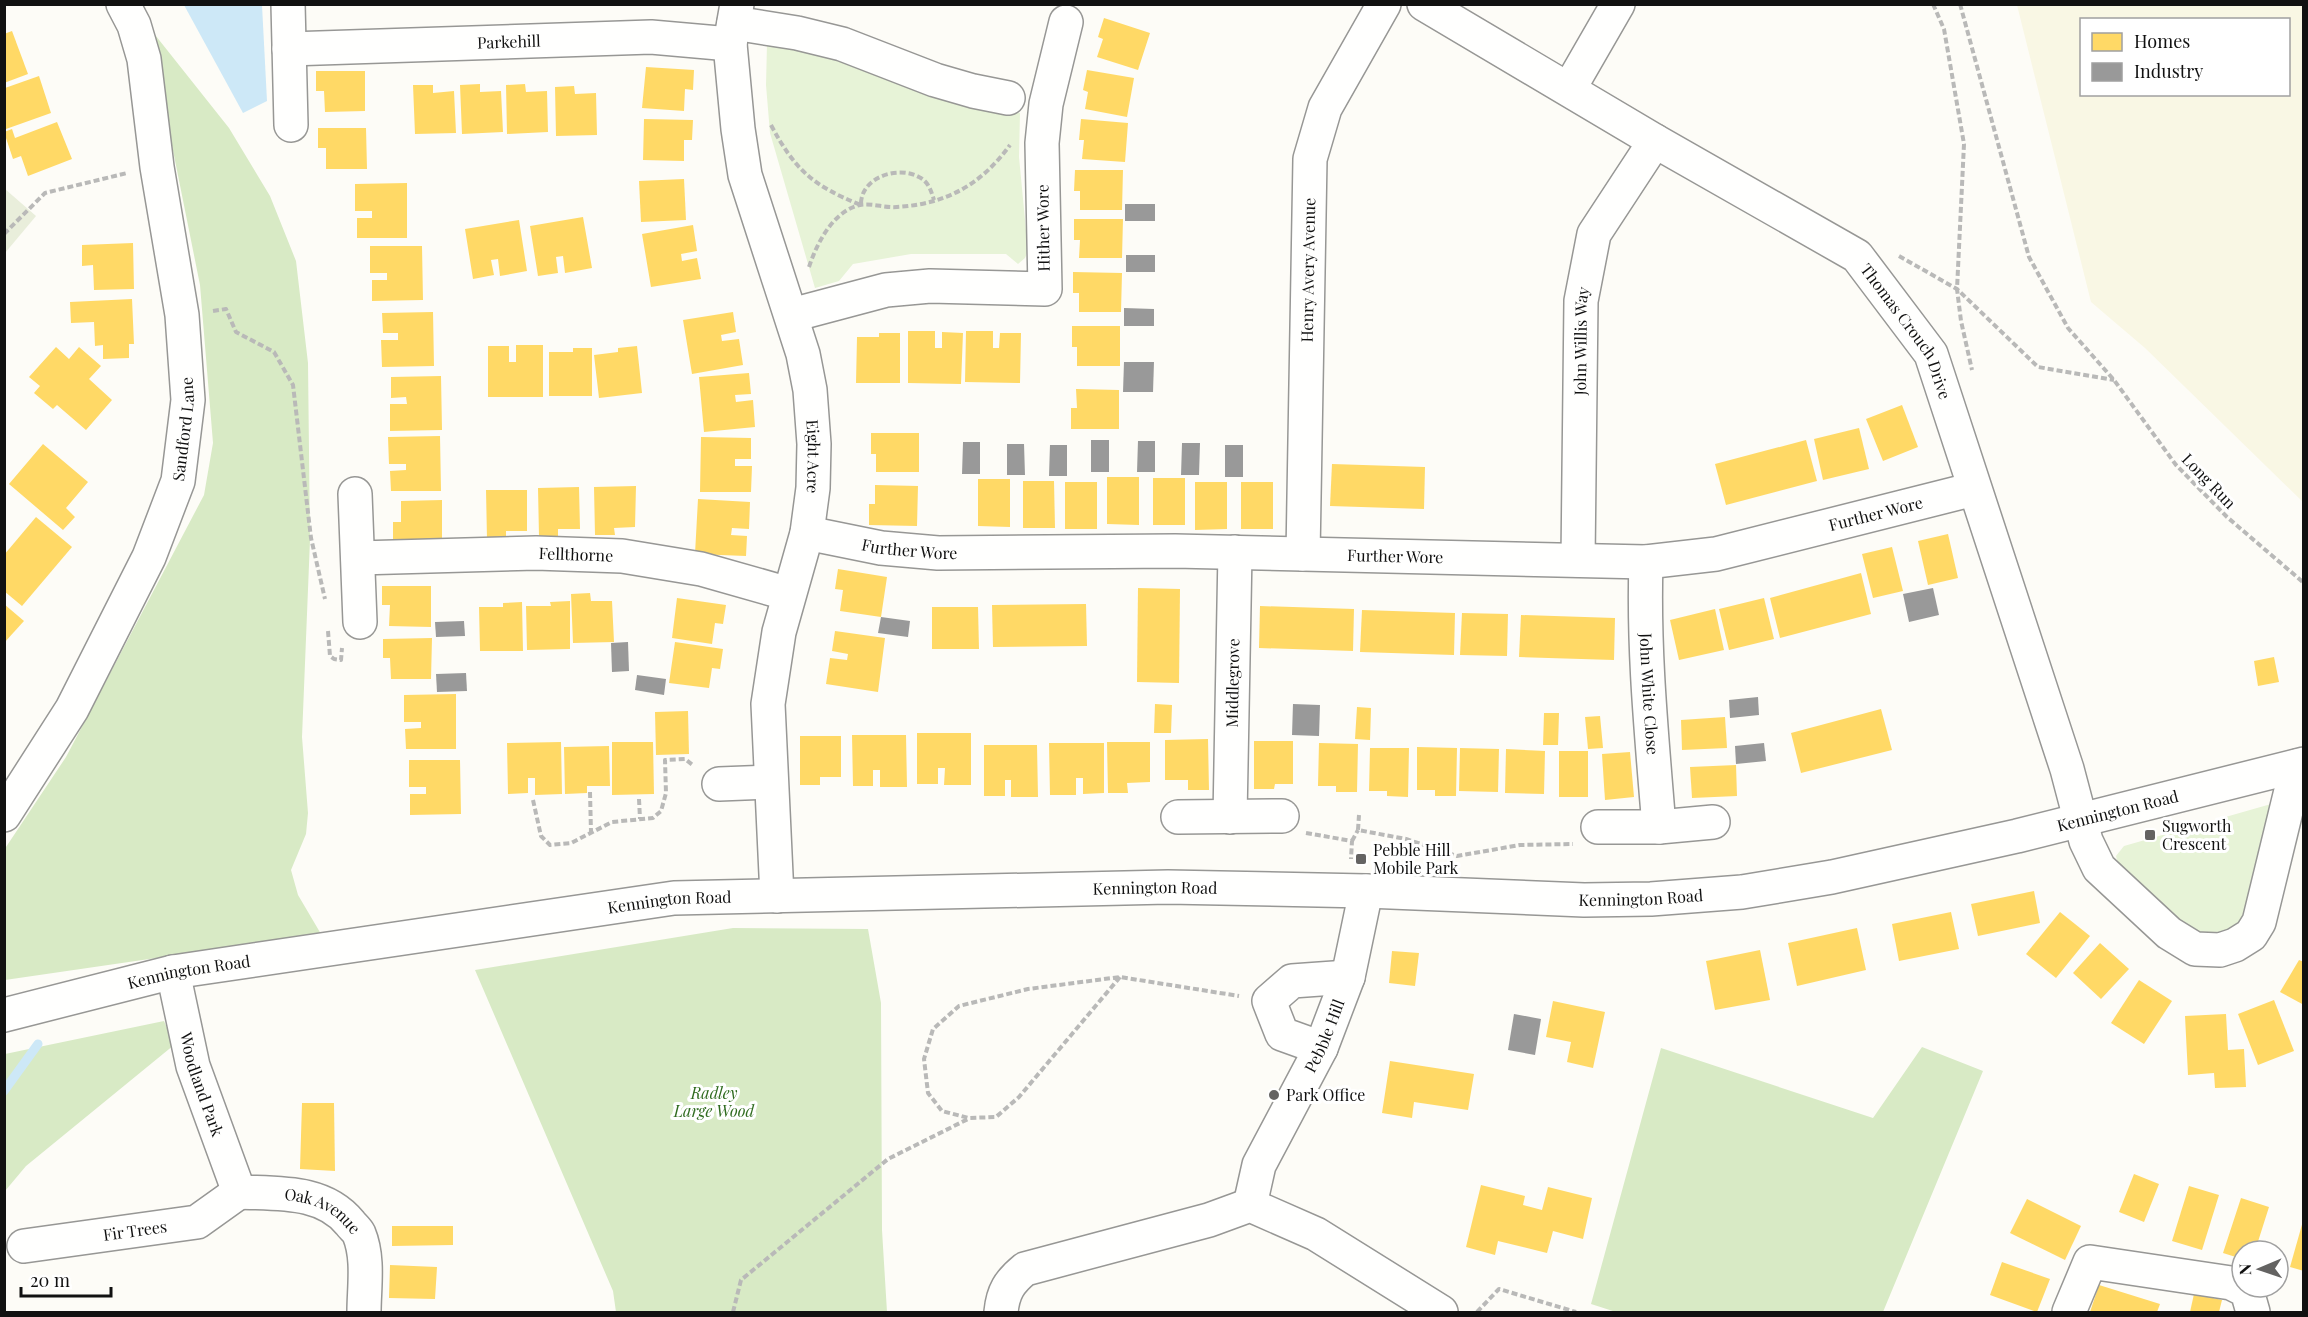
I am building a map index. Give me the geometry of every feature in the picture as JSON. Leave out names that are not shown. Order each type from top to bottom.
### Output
[{"type":"street","name":"Sandford Lane","points":[[4,815],[77,699],[149,557],[178,481],[188,400],[182,315],[157,166],[144,59],[134,25],[123,4]]},
{"type":"street","points":[[288,4],[291,125]]},
{"type":"street","name":"Henry Avery Avenue","points":[[1304,554],[1310,159],[1325,108],[1384,4]]},
{"type":"street","name":"Thomas Crouch Drive","points":[[1424,4],[1655,141],[1857,256],[1931,354],[2067,770],[2080,818]]},
{"type":"street","points":[[1569,89],[1618,4]]},
{"type":"street","name":"Hither Wore","points":[[792,315],[886,290],[930,286],[1045,289],[1042,143],[1046,104],[1066,22]]},
{"type":"street","points":[[734,24],[797,33],[842,44],[935,80],[973,92],[1008,98]]},
{"type":"street","name":"Parkehill","points":[[289,49],[651,37],[734,24]]},
{"type":"street","name":"Eight Acre","points":[[734,24],[738,129],[745,175],[803,354],[814,444],[813,488],[807,533],[789,594],[772,669],[768,704],[777,896]]},
{"type":"street","name":"John Willis Way","points":[[1578,560],[1581,301],[1594,234],[1655,141]]},
{"type":"street","name":"Further Wore","points":[[807,533],[881,548],[938,553],[1235,552],[1646,562],[1716,554],[1974,489]]},
{"type":"street","points":[[355,494],[360,622]]},
{"type":"street","name":"Middlegrove","points":[[1230,816],[1235,552]]},
{"type":"street","name":"Fellthorne","points":[[358,558],[536,553],[622,556],[701,569],[789,594]]},
{"type":"street","name":"John White Close","points":[[1646,562],[1647,674],[1659,828]]},
{"type":"street","points":[[2080,818],[2086,841],[2099,868],[2169,933],[2195,948],[2220,950],[2235,945],[2251,935],[2259,922],[2300,765]]},
{"type":"street","name":"Kennington Road","points":[[4,1015],[173,972],[674,898],[1168,887],[1366,891],[1584,900],[1651,899],[1742,892],[1832,877],[2017,836],[2080,818],[2300,765]]},
{"type":"street","points":[[719,784],[771,782]]},
{"type":"street","points":[[1178,817],[1282,816]]},
{"type":"street","points":[[1598,827],[1659,828],[1713,822]]},
{"type":"street","name":"Pebble Hill","points":[[1250,1205],[1259,1165],[1321,1048],[1348,977],[1366,891]]},
{"type":"street","name":"Woodland Park","points":[[173,972],[193,1066],[239,1192]]},
{"type":"street","points":[[1321,1048],[1282,1034],[1269,1000],[1292,981],[1348,977]]},
{"type":"street","name":"Fir Trees","points":[[24,1246],[197,1222],[239,1192]]},
{"type":"street","name":"Oak Avenue","points":[[239,1192],[295,1194],[320,1201],[341,1212],[359,1233],[365,1260],[364,1312]]},
{"type":"street","points":[[1001,1312],[1003,1295],[1011,1280],[1025,1269],[1209,1220],[1250,1205],[1316,1234],[1430,1310]]},
{"type":"street","points":[[2069,1312],[2090,1262],[2231,1283],[2247,1291],[2253,1312]]},
{"type":"path","points":[[1932,4],[1944,29],[1964,144],[1957,289],[2038,367],[2115,380]]},
{"type":"path","name":"Long Run","points":[[1960,4],[2029,257],[2068,328],[2115,380],[2176,465],[2228,517],[2304,583]]},
{"type":"path","points":[[766,116],[793,162],[805,175],[820,186],[861,205],[896,207],[948,197],[995,166],[1014,140]]},
{"type":"path","points":[[4,234],[45,193],[157,166]]},
{"type":"path","points":[[861,205],[861,196],[871,182],[895,173],[908,173],[920,177],[929,186],[934,200]]},
{"type":"path","points":[[792,315],[816,246],[821,238],[838,218],[861,205]]},
{"type":"path","points":[[182,315],[226,309],[236,332],[274,352],[293,385],[311,538],[326,609]]},
{"type":"path","points":[[328,630],[330,656],[341,660],[343,653],[341,636],[345,629],[360,622]]},
{"type":"path","points":[[533,800],[541,836],[550,845],[572,843],[612,822],[653,818],[661,811],[666,793],[665,760],[685,759],[719,784]]},
{"type":"path","points":[[590,792],[591,832]]},
{"type":"path","points":[[639,799],[640,819]]},
{"type":"path","points":[[1351,860],[1352,841],[1358,830],[1359,815]]},
{"type":"path","points":[[1282,816],[1299,832],[1352,841]]},
{"type":"path","points":[[1358,830],[1406,838],[1457,856],[1520,844],[1590,844],[1598,827]]},
{"type":"path","points":[[1120,977],[1018,1096],[996,1117],[969,1118],[942,1111],[928,1093],[924,1059],[933,1029],[958,1006],[1028,989],[1120,977],[1269,1000]]},
{"type":"path","points":[[733,1312],[741,1280],[888,1159],[969,1118]]},
{"type":"path","points":[[1477,1312],[1499,1289],[1576,1312]]},
{"type":"shaded area","points":[[2017,5],[2303,5],[2303,502],[2145,348],[2091,302]]},
{"type":"green space","points":[[148,26],[229,128],[270,196],[296,261],[308,363],[310,540],[302,737],[308,813],[306,834],[291,870],[298,895],[321,934],[5,980],[4,850],[66,757],[204,495],[213,443],[200,285]]},
{"type":"green space","points":[[767,44],[841,60],[966,100],[1020,113],[1019,157],[1028,251],[1025,258],[1018,264],[1006,254],[911,254],[853,264],[839,281],[815,288],[770,133],[766,85]]},
{"type":"green space","points":[[5,189],[36,216],[5,253]]},
{"type":"green space","points":[[2278,802],[2254,907],[2230,934],[2194,934],[2121,877],[2116,856],[2124,846]]},
{"type":"green space","name":"Radley Large Wood","points":[[733,928],[868,929],[881,1003],[882,1230],[887,1312],[616,1312],[613,1291],[475,970]]},
{"type":"green space","points":[[164,1021],[174,1045],[26,1166],[5,1191],[5,1054]]},
{"type":"green space","points":[[1922,1047],[1983,1071],[1883,1312],[1616,1312],[1591,1304],[1661,1048],[1873,1118]]},
{"type":"water","points":[[184,5],[262,5],[267,101],[243,113]]},
{"type":"building: Homes","points":[[1104,18],[1150,33],[1138,70],[1097,57],[1103,39],[1098,37]]},
{"type":"building: Homes","points":[[12,31],[28,74],[4,83],[4,34]]},
{"type":"building: Homes","points":[[646,67],[694,70],[693,90],[685,89],[684,111],[642,108]]},
{"type":"building: Homes","points":[[1087,70],[1134,78],[1127,117],[1085,109],[1088,92],[1083,90]]},
{"type":"building: Homes","points":[[316,71],[365,71],[365,111],[325,112],[324,91],[316,91]]},
{"type":"building: Homes","points":[[39,76],[51,113],[6,129],[5,88]]},
{"type":"building: Homes","points":[[480,84],[480,92],[501,91],[503,132],[462,134],[460,85]]},
{"type":"building: Homes","points":[[525,84],[526,92],[547,91],[548,132],[507,134],[506,85]]},
{"type":"building: Homes","points":[[413,85],[433,85],[433,93],[454,91],[456,133],[415,134]]},
{"type":"building: Homes","points":[[574,86],[575,94],[596,93],[597,135],[556,136],[555,87]]},
{"type":"building: Homes","points":[[644,119],[693,120],[692,140],[684,140],[684,161],[643,160]]},
{"type":"building: Homes","points":[[1081,119],[1128,123],[1125,162],[1082,159],[1084,140],[1079,140]]},
{"type":"building: Homes","points":[[57,122],[72,159],[28,176],[21,156],[13,159],[4,132],[12,129],[15,138]]},
{"type":"building: Homes","points":[[318,128],[366,128],[367,169],[326,169],[326,148],[318,148]]},
{"type":"building: Homes","points":[[1075,170],[1123,170],[1122,210],[1080,210],[1080,191],[1074,191]]},
{"type":"building: Homes","points":[[684,179],[686,220],[641,222],[639,181]]},
{"type":"building: Homes","points":[[407,183],[407,238],[357,238],[357,218],[372,218],[372,211],[355,211],[355,184]]},
{"type":"building: Homes","points":[[583,217],[592,268],[565,273],[563,256],[556,257],[558,273],[538,276],[530,226]]},
{"type":"building: Homes","points":[[1074,219],[1123,219],[1122,258],[1079,258],[1080,240],[1074,240]]},
{"type":"building: Homes","points":[[519,220],[527,271],[500,276],[498,259],[491,260],[494,275],[473,279],[465,229]]},
{"type":"building: Homes","points":[[693,225],[697,251],[681,254],[682,261],[697,258],[701,279],[651,287],[642,234]]},
{"type":"building: Homes","points":[[133,243],[134,289],[94,290],[93,265],[82,266],[82,245]]},
{"type":"building: Homes","points":[[370,246],[422,246],[423,300],[372,301],[372,280],[387,280],[387,273],[370,273]]},
{"type":"building: Homes","points":[[1073,272],[1122,273],[1121,312],[1079,312],[1079,293],[1073,293]]},
{"type":"building: Homes","points":[[132,299],[134,344],[129,344],[129,358],[103,359],[103,345],[95,346],[94,322],[71,323],[70,302]]},
{"type":"building: Homes","points":[[433,312],[434,366],[382,367],[381,340],[398,340],[398,333],[383,333],[382,313]]},
{"type":"building: Homes","points":[[733,312],[736,332],[721,335],[722,341],[739,339],[743,365],[692,374],[683,320]]},
{"type":"building: Homes","points":[[1072,326],[1120,326],[1120,366],[1077,366],[1077,347],[1072,347]]},
{"type":"building: Homes","points":[[908,331],[935,331],[935,348],[942,348],[942,332],[963,333],[961,384],[908,383]]},
{"type":"building: Homes","points":[[966,331],[993,331],[993,348],[999,348],[1000,333],[1021,333],[1020,383],[965,382]]},
{"type":"building: Homes","points":[[879,333],[900,333],[900,383],[856,383],[857,337],[879,337]]},
{"type":"building: Homes","points":[[516,345],[543,345],[543,397],[488,397],[488,346],[509,346],[509,362],[516,362]]},
{"type":"building: Homes","points":[[637,346],[642,393],[599,398],[594,355],[618,352],[618,348]]},
{"type":"building: Homes","points":[[56,347],[69,359],[79,347],[101,366],[89,379],[112,400],[86,430],[57,405],[53,409],[34,393],[40,386],[29,377]]},
{"type":"building: Homes","points":[[573,348],[592,348],[592,396],[549,396],[549,352],[573,352]]},
{"type":"building: Homes","points":[[749,373],[751,394],[735,395],[736,402],[753,400],[755,427],[704,432],[699,377]]},
{"type":"building: Homes","points":[[441,376],[442,430],[390,431],[390,404],[407,404],[406,397],[391,398],[391,377]]},
{"type":"building: Homes","points":[[1076,389],[1119,390],[1119,429],[1071,429],[1071,408],[1077,408]]},
{"type":"building: Homes","points":[[1902,405],[1918,447],[1883,461],[1866,419]]},
{"type":"building: Homes","points":[[1859,428],[1869,469],[1823,480],[1814,439]]},
{"type":"building: Homes","points":[[871,433],[919,433],[919,472],[876,472],[876,454],[871,454]]},
{"type":"building: Homes","points":[[440,436],[441,491],[391,491],[390,471],[406,470],[406,464],[389,464],[388,437]]},
{"type":"building: Homes","points":[[701,437],[751,438],[751,459],[735,459],[735,466],[752,466],[751,492],[700,492]]},
{"type":"building: Homes","points":[[1806,440],[1817,481],[1726,505],[1715,464]]},
{"type":"building: Homes","points":[[43,444],[88,482],[66,508],[75,517],[63,530],[9,484]]},
{"type":"building: Homes","points":[[1332,464],[1425,467],[1424,509],[1330,506]]},
{"type":"building: Homes","points":[[1107,477],[1139,477],[1139,525],[1107,524]]},
{"type":"building: Homes","points":[[1153,478],[1185,478],[1185,525],[1153,525]]},
{"type":"building: Homes","points":[[978,479],[1010,479],[1010,527],[978,526]]},
{"type":"building: Homes","points":[[1023,481],[1054,481],[1055,528],[1023,528]]},
{"type":"building: Homes","points":[[1065,482],[1097,482],[1097,529],[1065,529]]},
{"type":"building: Homes","points":[[1195,482],[1227,482],[1227,529],[1195,530]]},
{"type":"building: Homes","points":[[1241,482],[1273,482],[1273,529],[1241,529]]},
{"type":"building: Homes","points":[[875,485],[918,486],[917,526],[869,525],[869,504],[875,504]]},
{"type":"building: Homes","points":[[636,486],[635,527],[614,528],[615,535],[595,535],[594,487]]},
{"type":"building: Homes","points":[[579,487],[580,529],[558,529],[558,536],[539,536],[538,488]]},
{"type":"building: Homes","points":[[486,490],[527,490],[527,531],[506,531],[506,539],[487,539]]},
{"type":"building: Homes","points":[[698,499],[750,502],[749,529],[732,528],[731,535],[747,536],[746,556],[695,554]]},
{"type":"building: Homes","points":[[442,500],[442,541],[393,542],[393,522],[401,522],[401,501]]},
{"type":"building: Homes","points":[[36,517],[72,547],[22,606],[4,591],[4,555]]},
{"type":"building: Homes","points":[[1948,534],[1958,578],[1928,585],[1918,541]]},
{"type":"building: Homes","points":[[1892,547],[1903,591],[1873,598],[1862,554]]},
{"type":"building: Homes","points":[[838,569],[887,577],[881,617],[840,611],[843,590],[835,589]]},
{"type":"building: Homes","points":[[1861,573],[1871,614],[1780,638],[1770,598]]},
{"type":"building: Homes","points":[[382,586],[431,586],[431,627],[389,626],[390,605],[382,605]]},
{"type":"building: Homes","points":[[1138,588],[1180,589],[1179,683],[1137,682]]},
{"type":"building: Homes","points":[[590,593],[591,601],[612,601],[614,642],[573,643],[571,594]]},
{"type":"building: Homes","points":[[677,598],[726,605],[723,624],[715,623],[712,644],[672,638]]},
{"type":"building: Homes","points":[[1764,598],[1774,639],[1729,650],[1719,609]]},
{"type":"building: Homes","points":[[570,601],[570,649],[527,650],[526,606],[551,606],[550,602]]},
{"type":"building: Homes","points":[[522,602],[523,651],[480,651],[479,607],[503,607],[503,603]]},
{"type":"building: Homes","points":[[4,604],[24,621],[4,643]]},
{"type":"building: Homes","points":[[1086,604],[1087,646],[993,647],[992,605]]},
{"type":"building: Homes","points":[[1260,606],[1354,609],[1353,651],[1259,648]]},
{"type":"building: Homes","points":[[932,607],[978,607],[979,649],[932,649]]},
{"type":"building: Homes","points":[[1715,609],[1724,650],[1679,660],[1670,620]]},
{"type":"building: Homes","points":[[1362,610],[1455,613],[1454,655],[1360,652]]},
{"type":"building: Homes","points":[[1462,613],[1508,614],[1507,656],[1460,655]]},
{"type":"building: Homes","points":[[1521,615],[1615,618],[1614,660],[1519,657]]},
{"type":"building: Homes","points":[[835,631],[885,638],[878,692],[826,684],[830,658],[847,660],[848,654],[832,651]]},
{"type":"building: Homes","points":[[432,638],[431,679],[391,679],[390,658],[383,658],[383,639]]},
{"type":"building: Homes","points":[[675,642],[723,649],[720,669],[712,668],[709,688],[669,683]]},
{"type":"building: Homes","points":[[2274,657],[2279,682],[2258,686],[2254,661]]},
{"type":"building: Homes","points":[[456,694],[456,749],[406,749],[405,729],[421,728],[421,722],[404,722],[404,695]]},
{"type":"building: Homes","points":[[1155,704],[1172,705],[1171,733],[1154,733]]},
{"type":"building: Homes","points":[[1357,707],[1371,708],[1370,740],[1355,739]]},
{"type":"building: Homes","points":[[1881,709],[1892,750],[1801,773],[1791,733]]},
{"type":"building: Homes","points":[[688,711],[689,754],[656,755],[655,712]]},
{"type":"building: Homes","points":[[1544,713],[1559,713],[1558,745],[1543,745]]},
{"type":"building: Homes","points":[[1600,716],[1603,748],[1588,749],[1585,717]]},
{"type":"building: Homes","points":[[1725,717],[1727,748],[1682,750],[1681,720]]},
{"type":"building: Homes","points":[[917,733],[971,733],[971,785],[944,785],[945,768],[938,768],[938,784],[917,784]]},
{"type":"building: Homes","points":[[852,735],[906,735],[907,787],[880,787],[880,770],[873,770],[873,786],[853,786]]},
{"type":"building: Homes","points":[[800,736],[841,736],[841,777],[820,777],[820,785],[800,785]]},
{"type":"building: Homes","points":[[1208,739],[1209,790],[1188,790],[1188,780],[1165,780],[1165,740]]},
{"type":"building: Homes","points":[[1254,741],[1293,741],[1293,784],[1275,784],[1274,789],[1254,789]]},
{"type":"building: Homes","points":[[561,742],[562,794],[535,795],[535,778],[528,778],[528,793],[508,794],[507,743]]},
{"type":"building: Homes","points":[[612,742],[653,742],[654,794],[612,795]]},
{"type":"building: Homes","points":[[1107,742],[1150,742],[1150,782],[1127,783],[1128,793],[1108,793]]},
{"type":"building: Homes","points":[[1049,743],[1104,743],[1104,793],[1083,794],[1083,778],[1076,778],[1076,795],[1050,795]]},
{"type":"building: Homes","points":[[1319,743],[1358,744],[1357,792],[1336,792],[1336,786],[1318,786]]},
{"type":"building: Homes","points":[[984,745],[1037,745],[1038,797],[1011,797],[1011,780],[1005,780],[1005,796],[984,796]]},
{"type":"building: Homes","points":[[609,746],[610,786],[587,786],[587,793],[565,794],[564,747]]},
{"type":"building: Homes","points":[[1417,747],[1457,748],[1456,796],[1435,796],[1435,790],[1417,790]]},
{"type":"building: Homes","points":[[1370,748],[1409,748],[1408,797],[1387,796],[1387,791],[1369,791]]},
{"type":"building: Homes","points":[[1460,748],[1499,749],[1498,792],[1459,791]]},
{"type":"building: Homes","points":[[1506,749],[1545,751],[1544,794],[1505,793]]},
{"type":"building: Homes","points":[[1559,751],[1588,751],[1588,797],[1559,797]]},
{"type":"building: Homes","points":[[1630,752],[1634,797],[1605,800],[1602,754]]},
{"type":"building: Homes","points":[[409,760],[460,760],[461,814],[410,815],[410,794],[426,794],[426,787],[409,787]]},
{"type":"building: Homes","points":[[1736,765],[1737,796],[1692,798],[1690,767]]},
{"type":"building: Homes","points":[[2034,891],[2040,923],[1978,936],[1971,904]]},
{"type":"building: Homes","points":[[1951,912],[1959,949],[1899,961],[1892,924]]},
{"type":"building: Homes","points":[[2060,912],[2090,936],[2056,978],[2026,954]]},
{"type":"building: Homes","points":[[1857,928],[1866,970],[1797,986],[1788,943]]},
{"type":"building: Homes","points":[[2100,943],[2129,969],[2101,999],[2073,973]]},
{"type":"building: Homes","points":[[1760,950],[1770,1000],[1715,1010],[1706,961]]},
{"type":"building: Homes","points":[[1392,951],[1419,953],[1415,986],[1389,983]]},
{"type":"building: Homes","points":[[2299,960],[2304,962],[2304,1005],[2280,992]]},
{"type":"building: Homes","points":[[2139,980],[2172,1001],[2144,1044],[2111,1023]]},
{"type":"building: Homes","points":[[2274,1000],[2294,1051],[2258,1065],[2238,1014]]},
{"type":"building: Homes","points":[[1553,1001],[1605,1012],[1593,1068],[1567,1062],[1571,1042],[1546,1037]]},
{"type":"building: Homes","points":[[2226,1014],[2228,1050],[2244,1049],[2246,1087],[2215,1088],[2214,1073],[2188,1075],[2185,1016]]},
{"type":"building: Homes","points":[[1390,1061],[1474,1074],[1468,1110],[1414,1102],[1412,1118],[1382,1113]]},
{"type":"building: Homes","points":[[302,1103],[334,1103],[335,1171],[300,1169]]},
{"type":"building: Homes","points":[[2134,1174],[2159,1184],[2144,1222],[2119,1212]]},
{"type":"building: Homes","points":[[1481,1185],[1525,1196],[1523,1205],[1542,1210],[1548,1187],[1592,1198],[1583,1239],[1553,1231],[1547,1253],[1498,1241],[1495,1255],[1466,1247]]},
{"type":"building: Homes","points":[[2189,1186],[2219,1195],[2202,1250],[2172,1241]]},
{"type":"building: Homes","points":[[2241,1198],[2269,1207],[2259,1239],[2230,1239],[2230,1255],[2223,1253]]},
{"type":"building: Homes","points":[[2027,1199],[2081,1226],[2065,1260],[2010,1233]]},
{"type":"building: Homes","points":[[2303,1221],[2304,1221],[2304,1271],[2290,1267]]},
{"type":"building: Homes","points":[[392,1226],[453,1226],[453,1245],[392,1246]]},
{"type":"building: Homes","points":[[2002,1262],[2050,1279],[2037,1312],[1990,1295]]},
{"type":"building: Homes","points":[[390,1265],[437,1267],[435,1299],[389,1298]]},
{"type":"building: Homes","points":[[2099,1285],[2160,1304],[2157,1312],[2090,1312]]},
{"type":"building: Homes","points":[[2194,1294],[2222,1300],[2219,1312],[2190,1312]]},
{"type":"building: Industry","points":[[1125,204],[1155,204],[1155,221],[1125,221]]},
{"type":"building: Industry","points":[[1126,255],[1155,255],[1155,272],[1126,272]]},
{"type":"building: Industry","points":[[1124,308],[1154,309],[1154,326],[1124,326]]},
{"type":"building: Industry","points":[[1124,362],[1154,362],[1153,392],[1123,392]]},
{"type":"building: Industry","points":[[1091,440],[1109,440],[1109,472],[1091,472]]},
{"type":"building: Industry","points":[[1138,441],[1155,441],[1155,472],[1137,472]]},
{"type":"building: Industry","points":[[963,442],[980,442],[980,474],[962,474]]},
{"type":"building: Industry","points":[[1182,443],[1200,443],[1199,475],[1181,475]]},
{"type":"building: Industry","points":[[1007,444],[1024,444],[1025,475],[1007,475]]},
{"type":"building: Industry","points":[[1050,445],[1067,445],[1067,476],[1049,476]]},
{"type":"building: Industry","points":[[1225,445],[1243,445],[1243,477],[1225,477]]},
{"type":"building: Industry","points":[[1933,588],[1939,615],[1909,622],[1903,594]]},
{"type":"building: Industry","points":[[881,617],[910,621],[908,637],[878,633]]},
{"type":"building: Industry","points":[[464,621],[465,636],[436,637],[435,622]]},
{"type":"building: Industry","points":[[628,642],[629,671],[612,672],[611,643]]},
{"type":"building: Industry","points":[[466,673],[467,691],[437,692],[436,674]]},
{"type":"building: Industry","points":[[637,675],[666,679],[664,695],[635,690]]},
{"type":"building: Industry","points":[[1758,697],[1759,715],[1730,718],[1729,700]]},
{"type":"building: Industry","points":[[1293,704],[1320,705],[1319,736],[1292,735]]},
{"type":"building: Industry","points":[[1764,743],[1766,761],[1736,764],[1735,746]]},
{"type":"building: Industry","points":[[1514,1014],[1541,1019],[1535,1055],[1508,1050]]},
{"type":"waterway","points":[[4,1091],[38,1044]]},
{"type":"place","name":"Sugworth Crescent","points":[[2150,835]]},
{"type":"place","name":"Pebble Hill Mobile Park","points":[[1361,859]]},
{"type":"place","name":"Park Office","points":[[1274,1095]]}]
